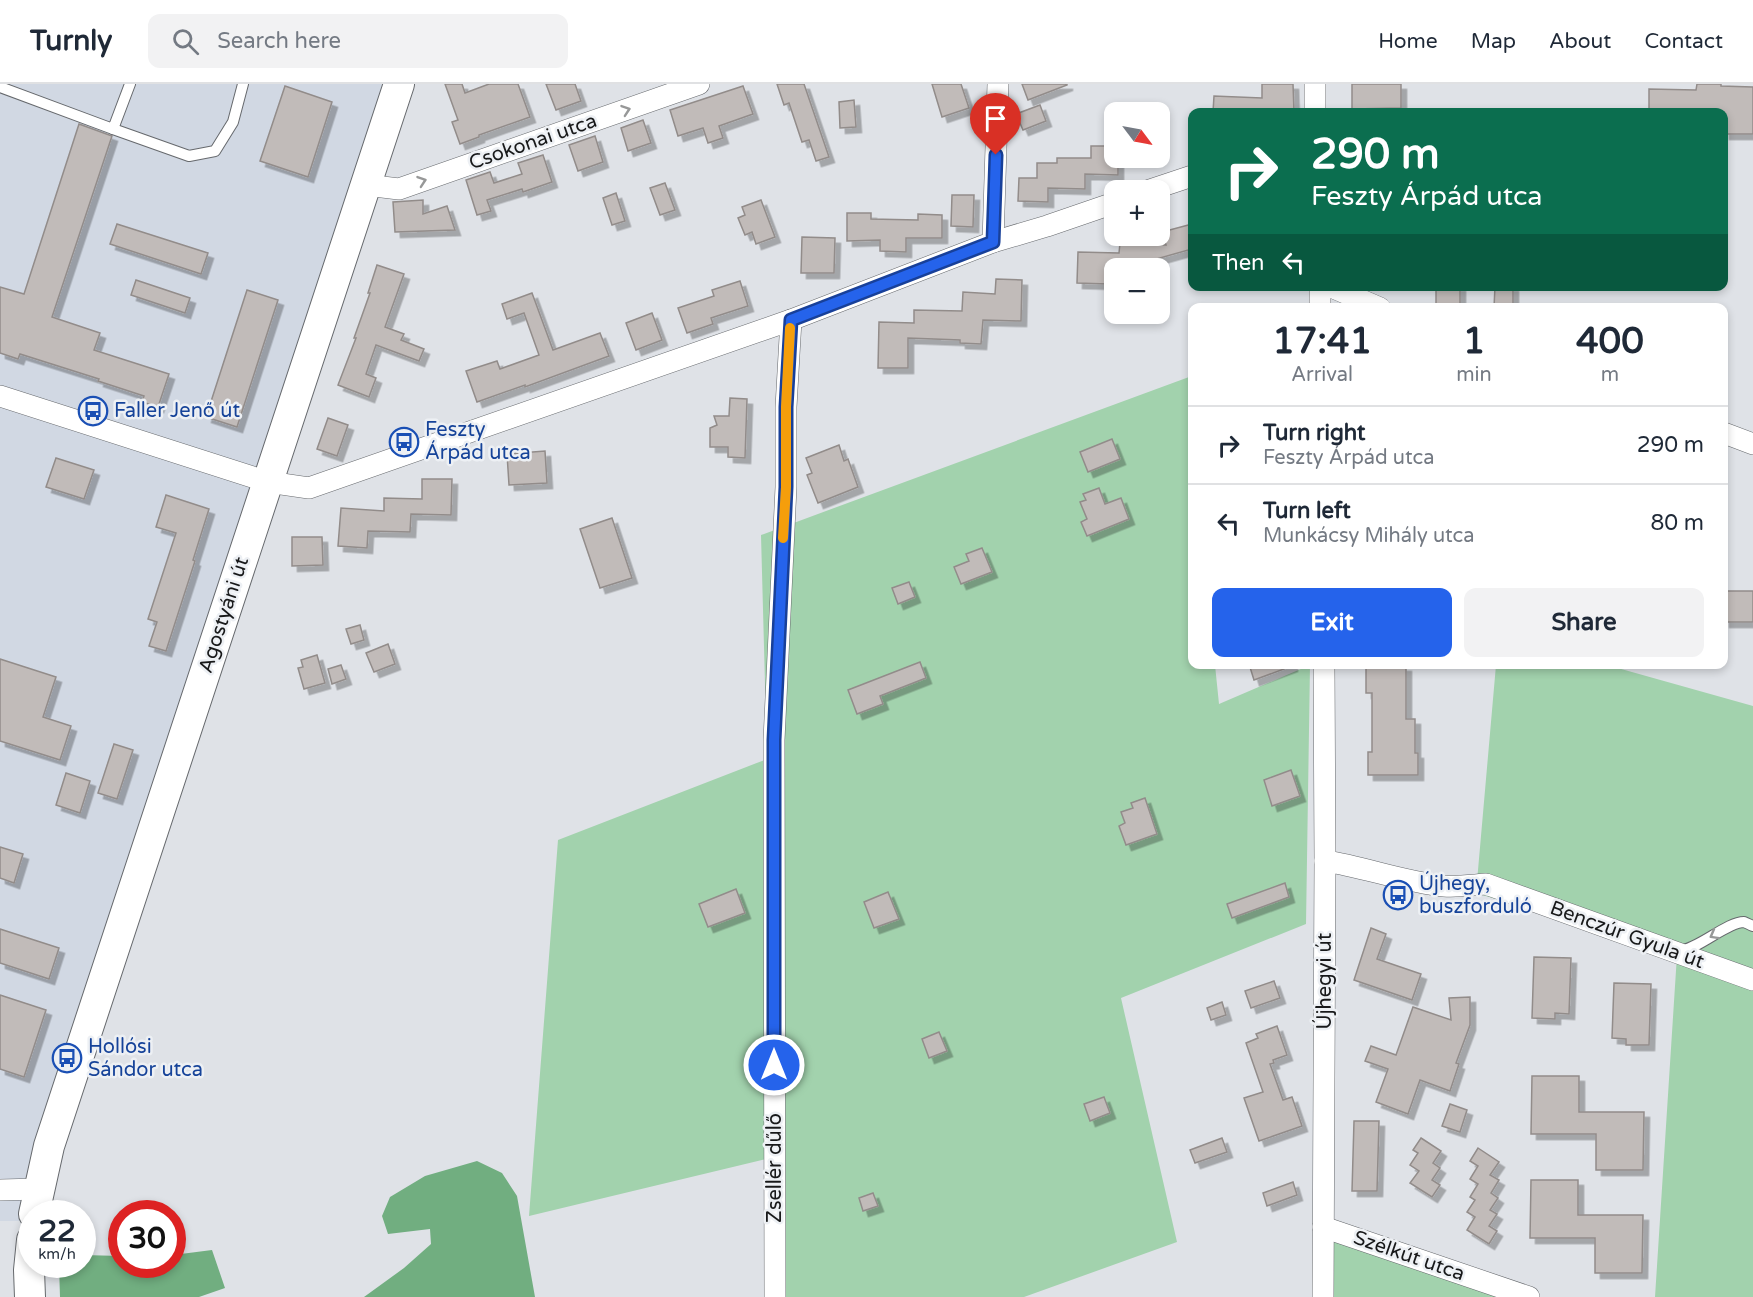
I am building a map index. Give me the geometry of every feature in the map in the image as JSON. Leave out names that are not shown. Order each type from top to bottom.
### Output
[{"type":"main road","name":"Agostyáni út","points":[[36,1200],[49,1146],[399,84]]},
{"type":"main road","points":[[29,1278],[30,1297]]},
{"type":"street","name":"Csokonai utca","points":[[366,185],[399,189],[699,84]]},
{"type":"street","points":[[993,242],[998,84]]},
{"type":"street","points":[[1315,84],[1315,108]]},
{"type":"street","points":[[1170,183],[1188,177]]},
{"type":"street","points":[[0,396],[268,482],[309,488],[791,320],[993,242],[1104,206]]},
{"type":"street","points":[[1341,291],[1368,303]]},
{"type":"street","name":"Zsellér dűlő","points":[[775,1297],[774,740],[791,320]]},
{"type":"street","points":[[1728,435],[1753,444]]},
{"type":"street","name":"Újhegyi út","points":[[1323,1297],[1324,669]]},
{"type":"street","name":"Benczúr Gyula út","points":[[1325,861],[1352,865],[1397,878],[1446,886],[1486,884],[1752,978]]},
{"type":"street","points":[[0,1190],[33,1200]]},
{"type":"street","name":"Szélkút utca","points":[[1323,1227],[1529,1297]]},
{"type":"lane","points":[[113,129],[130,84]]},
{"type":"lane","points":[[0,87],[189,156],[215,151],[233,122],[243,84]]},
{"type":"lane","points":[[1675,951],[1689,949],[1743,922],[1753,926]]},
{"type":"shaded area","points":[[0,84],[399,84],[38,1200],[18,1200],[18,1221],[0,1221]]},
{"type":"green space","points":[[1188,377],[1188,669],[1215,669],[1219,704],[1301,669],[1310,669],[1306,924],[1121,998],[1177,1242],[1024,1297],[780,1297],[774,1157],[529,1216],[558,840],[767,759],[761,535]]},
{"type":"green space","points":[[1496,669],[1621,669],[1753,706],[1753,1297],[1655,1297],[1677,955],[1476,893]]},
{"type":"green space","points":[[477,1161],[502,1173],[517,1196],[535,1297],[364,1297],[404,1268],[431,1244],[430,1229],[388,1234],[382,1216],[390,1197],[425,1176]]},
{"type":"green space","points":[[1331,1229],[1528,1297],[1333,1297]]},
{"type":"green space","points":[[212,1250],[225,1288],[199,1297],[60,1297],[59,1278],[96,1278],[96,1255],[108,1256],[108,1278],[186,1278],[186,1253]]},
{"type":"building","points":[[445,84],[462,84],[465,93],[489,84],[518,84],[530,117],[460,144],[452,122],[458,120]]},
{"type":"building","points":[[546,84],[575,84],[581,101],[556,110]]},
{"type":"building","points":[[777,84],[804,84],[829,157],[816,161],[809,140],[802,142],[789,103],[784,105]]},
{"type":"building","points":[[932,84],[961,84],[969,108],[942,117]]},
{"type":"building","points":[[1022,84],[1067,84],[1067,85],[1028,100]]},
{"type":"building","points":[[1262,84],[1293,84],[1294,108],[1213,108],[1214,96],[1262,98]]},
{"type":"building","points":[[1352,84],[1401,84],[1401,108],[1352,108]]},
{"type":"building","points":[[1697,84],[1753,87],[1753,134],[1728,134],[1728,108],[1649,108],[1649,89],[1696,90]]},
{"type":"building","points":[[285,86],[332,102],[308,177],[260,161]]},
{"type":"building","points":[[743,86],[753,114],[719,126],[723,138],[708,143],[703,128],[678,136],[670,110]]},
{"type":"building","points":[[854,100],[856,127],[840,128],[839,102]]},
{"type":"building","points":[[1040,105],[1046,121],[1023,130],[1016,114]]},
{"type":"building","points":[[643,120],[651,143],[628,151],[621,128]]},
{"type":"building","points":[[79,124],[112,136],[52,317],[100,333],[94,350],[169,374],[158,407],[142,402],[144,396],[98,381],[99,379],[20,354],[18,359],[0,353],[0,287],[24,294]]},
{"type":"building","points":[[595,136],[603,162],[578,171],[569,145]]},
{"type":"building","points":[[1091,146],[1104,146],[1104,168],[1118,168],[1118,175],[1085,174],[1085,189],[1048,188],[1048,202],[1018,201],[1019,178],[1037,178],[1037,163],[1057,163],[1057,158],[1091,158]]},
{"type":"building","points":[[543,155],[552,182],[523,192],[522,189],[487,200],[491,211],[477,215],[466,180],[490,172],[494,183],[522,174],[518,163]]},
{"type":"building","points":[[665,183],[675,210],[660,215],[650,188]]},
{"type":"building","points":[[616,193],[625,221],[612,225],[603,198]]},
{"type":"building","points":[[952,195],[974,195],[973,227],[951,226]]},
{"type":"building","points":[[423,200],[423,214],[447,206],[455,230],[395,232],[393,202]]},
{"type":"building","points":[[761,200],[775,237],[756,244],[752,232],[745,235],[738,218],[745,215],[742,207]]},
{"type":"building","points":[[847,213],[871,213],[871,219],[918,220],[918,214],[942,215],[942,238],[906,238],[906,252],[880,251],[880,240],[847,241]]},
{"type":"building","points":[[117,224],[208,253],[201,274],[110,244]]},
{"type":"building","points":[[1188,225],[1188,250],[1160,258],[1104,258],[1104,284],[1077,283],[1078,252],[1119,253],[1120,246],[1170,246],[1170,230]]},
{"type":"building","points":[[802,237],[835,238],[834,273],[801,273]]},
{"type":"building","points":[[377,265],[404,274],[385,327],[404,334],[401,340],[424,349],[419,361],[376,345],[366,374],[376,378],[369,397],[338,385],[356,338],[354,338]]},
{"type":"building","points":[[996,279],[1022,280],[1021,321],[983,320],[981,344],[960,343],[960,340],[908,338],[908,368],[878,368],[879,322],[914,323],[914,310],[962,311],[963,292],[995,294]]},
{"type":"building","points":[[136,280],[190,298],[185,313],[131,295]]},
{"type":"building","points":[[740,281],[748,306],[711,318],[713,324],[687,333],[678,308],[714,296],[712,290]]},
{"type":"building","points":[[247,290],[278,300],[237,427],[206,417]]},
{"type":"building","points":[[1436,291],[1460,291],[1460,303],[1436,303]]},
{"type":"building","points":[[1495,291],[1513,291],[1513,303],[1494,303]]},
{"type":"building","points":[[532,293],[553,350],[600,333],[609,356],[477,402],[466,371],[497,361],[500,369],[539,355],[524,313],[507,319],[502,304]]},
{"type":"building","points":[[652,313],[662,340],[636,350],[626,323]]},
{"type":"building","points":[[730,398],[747,399],[745,458],[728,457],[728,447],[710,447],[710,428],[717,425],[714,416],[729,416]]},
{"type":"building","points":[[328,418],[348,425],[337,456],[317,449]]},
{"type":"building","points":[[1112,439],[1120,459],[1088,472],[1080,452]]},
{"type":"building","points":[[839,445],[844,461],[848,459],[858,487],[818,503],[807,475],[812,473],[806,458]]},
{"type":"building","points":[[545,451],[547,483],[509,485],[507,454]]},
{"type":"building","points":[[56,458],[94,470],[84,499],[46,487]]},
{"type":"building","points":[[422,479],[452,479],[451,515],[411,514],[410,532],[368,531],[367,548],[338,546],[341,508],[384,511],[384,498],[422,499]]},
{"type":"building","points":[[1099,488],[1105,504],[1121,498],[1129,519],[1087,536],[1081,522],[1087,519],[1080,502],[1086,500],[1083,494]]},
{"type":"building","points":[[166,495],[209,509],[166,651],[149,646],[157,622],[148,619],[176,533],[156,527]]},
{"type":"building","points":[[612,518],[632,578],[600,588],[580,529]]},
{"type":"building","points":[[292,537],[322,537],[323,565],[292,566]]},
{"type":"building","points":[[982,548],[992,572],[961,584],[954,567],[969,561],[966,554]]},
{"type":"building","points":[[909,582],[915,597],[898,604],[892,588]]},
{"type":"building","points":[[1728,591],[1753,591],[1753,622],[1728,622]]},
{"type":"building","points":[[360,625],[364,640],[351,644],[346,629]]},
{"type":"building","points":[[388,644],[395,664],[374,672],[366,653]]},
{"type":"building","points":[[317,655],[325,683],[304,689],[298,668],[303,667],[301,660]]},
{"type":"building","points":[[0,659],[56,677],[43,717],[71,726],[60,760],[0,741]]},
{"type":"building","points":[[920,662],[926,678],[880,696],[883,704],[857,714],[848,690]]},
{"type":"building","points":[[341,665],[346,679],[332,684],[328,669]]},
{"type":"building","points":[[1251,669],[1284,669],[1254,680]]},
{"type":"building","points":[[1366,669],[1406,669],[1406,719],[1415,719],[1415,753],[1418,753],[1418,775],[1368,775],[1368,752],[1372,752],[1372,693],[1366,693]]},
{"type":"building","points":[[114,744],[133,750],[117,799],[98,793]]},
{"type":"building","points":[[1291,770],[1300,796],[1272,806],[1264,780]]},
{"type":"building","points":[[66,773],[90,781],[80,813],[56,805]]},
{"type":"building","points":[[1145,798],[1157,834],[1126,845],[1119,826],[1125,823],[1121,812],[1133,808],[1131,803]]},
{"type":"building","points":[[0,847],[23,854],[14,883],[0,878]]},
{"type":"building","points":[[1285,883],[1289,897],[1232,918],[1227,904]]},
{"type":"building","points":[[736,889],[745,913],[708,927],[699,904]]},
{"type":"building","points":[[888,892],[899,919],[874,928],[864,902]]},
{"type":"building","points":[[1371,928],[1386,934],[1377,959],[1421,974],[1412,1000],[1354,980]]},
{"type":"building","points":[[0,929],[59,948],[49,979],[0,963]]},
{"type":"building","points":[[1534,957],[1571,958],[1569,1014],[1555,1013],[1555,1019],[1532,1018]]},
{"type":"building","points":[[1274,981],[1280,998],[1251,1008],[1245,991]]},
{"type":"building","points":[[1614,983],[1651,984],[1649,1045],[1626,1045],[1626,1039],[1612,1038]]},
{"type":"building","points":[[0,995],[46,1010],[24,1077],[0,1069]]},
{"type":"building","points":[[1470,997],[1470,1025],[1456,1063],[1459,1064],[1450,1091],[1420,1080],[1408,1114],[1376,1102],[1388,1069],[1365,1061],[1371,1046],[1396,1055],[1413,1007],[1451,1020],[1449,998]]},
{"type":"building","points":[[1222,1002],[1226,1015],[1211,1020],[1207,1008]]},
{"type":"building","points":[[1277,1026],[1287,1055],[1273,1060],[1274,1063],[1270,1064],[1283,1100],[1292,1097],[1302,1126],[1259,1141],[1244,1098],[1263,1092],[1246,1043],[1258,1038],[1256,1034]]},
{"type":"building","points":[[939,1032],[947,1051],[929,1058],[922,1039]]},
{"type":"building","points":[[1532,1076],[1579,1076],[1579,1112],[1644,1112],[1643,1170],[1596,1170],[1596,1134],[1531,1134]]},
{"type":"building","points":[[1104,1097],[1110,1113],[1090,1121],[1084,1104]]},
{"type":"building","points":[[1450,1104],[1467,1110],[1460,1132],[1442,1126]]},
{"type":"building","points":[[1354,1121],[1379,1121],[1377,1191],[1352,1191]]},
{"type":"building","points":[[1222,1138],[1227,1152],[1195,1163],[1190,1150]]},
{"type":"building","points":[[1421,1138],[1441,1151],[1433,1163],[1440,1168],[1432,1180],[1440,1185],[1432,1197],[1410,1183],[1419,1171],[1410,1165],[1418,1153],[1413,1150]]},
{"type":"building","points":[[1478,1148],[1499,1162],[1490,1175],[1499,1180],[1491,1193],[1498,1198],[1490,1210],[1497,1214],[1489,1226],[1497,1231],[1489,1244],[1467,1230],[1475,1217],[1467,1212],[1475,1200],[1470,1197],[1478,1184],[1470,1179],[1478,1166],[1470,1161]]},
{"type":"building","points":[[1531,1180],[1578,1180],[1578,1215],[1643,1215],[1642,1273],[1595,1273],[1595,1238],[1530,1238]]},
{"type":"building","points":[[1293,1182],[1297,1195],[1267,1206],[1263,1193]]},
{"type":"building","points":[[873,1193],[878,1206],[863,1211],[859,1198]]},
{"type":"slow traffic","points":[[783,538],[790,328]]},
{"type":"place","name":"Faller Jenő út","points":[[93,411]]},
{"type":"place","name":"Feszty Árpád utca","points":[[404,442]]},
{"type":"place","name":"Újhegy, buszforduló","points":[[1398,895]]},
{"type":"place","name":"Hollósi Sándor utca","points":[[67,1058]]},
{"type":"route","points":[[774,1065],[774,740],[791,320],[993,242],[996,155]]}]
